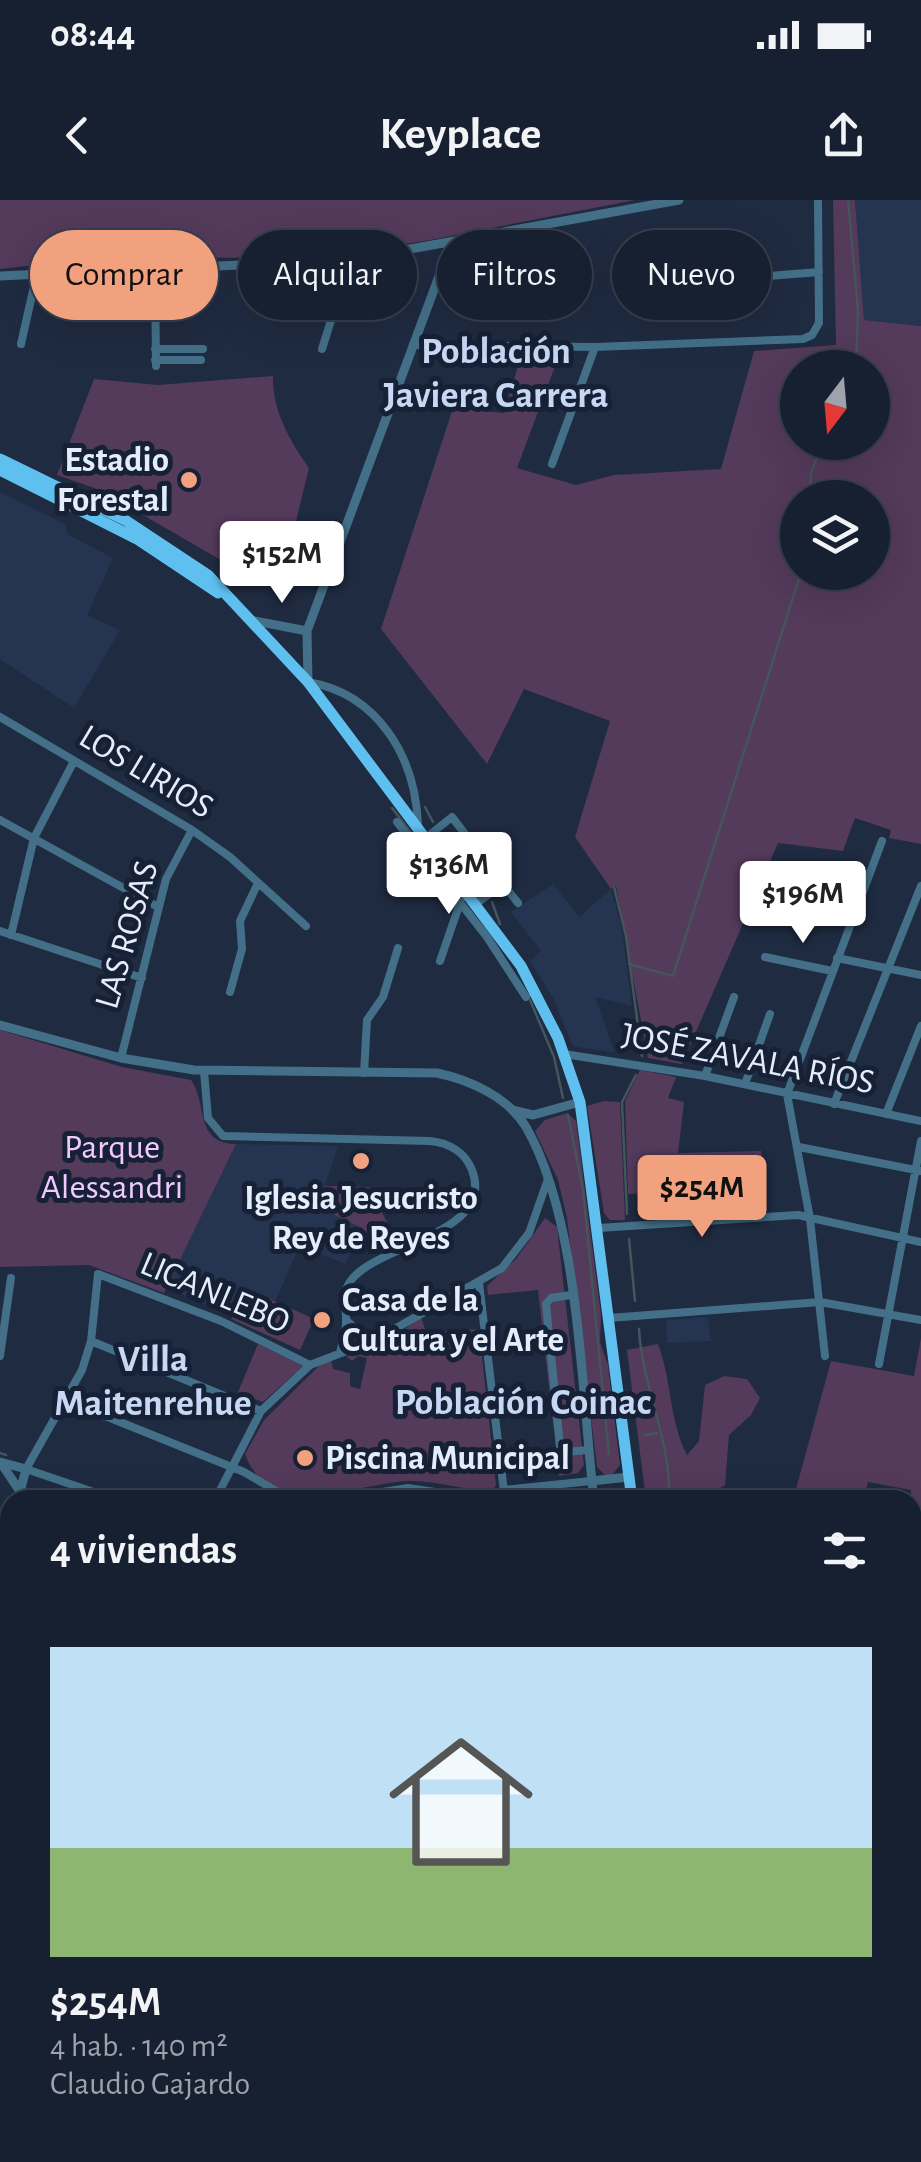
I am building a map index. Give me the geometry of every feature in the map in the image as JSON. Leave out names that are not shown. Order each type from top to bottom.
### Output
[{"type":"highway","points":[[0,459],[168,546],[208,576],[308,682],[521,966],[564,1054],[580,1102],[631,1490]]},
{"type":"highway","points":[[0,470],[137,539],[236,606]]},
{"type":"street","points":[[524,230],[679,200]]},
{"type":"street","points":[[413,345],[595,346],[803,339],[812,335],[819,323],[818,200]]},
{"type":"street","points":[[771,276],[818,272]]},
{"type":"street","points":[[0,276],[30,274]]},
{"type":"street","points":[[418,826],[414,784],[398,747],[350,693],[308,682],[306,631],[437,281]]},
{"type":"street","points":[[22,344],[30,306]]},
{"type":"street","points":[[155,320],[156,363],[201,360]]},
{"type":"street","points":[[322,349],[331,320]]},
{"type":"street","points":[[552,464],[595,346]]},
{"type":"street","points":[[156,348],[203,349]]},
{"type":"street","points":[[249,619],[306,631]]},
{"type":"street","name":"LOS LIRIOS","points":[[0,717],[192,830],[306,926]]},
{"type":"street","points":[[11,935],[34,838],[74,761]]},
{"type":"street","points":[[427,837],[452,818],[518,903]]},
{"type":"street","points":[[0,820],[158,907]]},
{"type":"street","points":[[397,822],[469,899],[526,997]]},
{"type":"street","name":"LAS ROSAS","points":[[121,1058],[166,879],[192,830]]},
{"type":"street","points":[[825,1356],[810,1220],[787,1094],[882,841]]},
{"type":"street","points":[[453,871],[478,851]]},
{"type":"street","points":[[782,876],[862,892]]},
{"type":"street","points":[[230,992],[242,949],[240,922],[258,883]]},
{"type":"street","points":[[440,961],[469,899],[503,884]]},
{"type":"street","points":[[834,1104],[921,886]]},
{"type":"street","points":[[910,915],[921,917]]},
{"type":"street","points":[[0,931],[142,978]]},
{"type":"street","points":[[364,1073],[367,1020],[383,997],[398,948]]},
{"type":"street","points":[[765,958],[832,971]]},
{"type":"street","points":[[837,958],[921,975]]},
{"type":"street","points":[[704,1076],[734,998]]},
{"type":"street","points":[[745,1084],[770,1014]]},
{"type":"street","points":[[0,1024],[121,1058],[204,1071],[449,1076],[484,1090],[512,1110],[525,1126],[556,1205],[571,1295],[592,1490]]},
{"type":"street","points":[[886,1114],[921,1026]]},
{"type":"street","name":"JOSÉ ZAVALA RÍOS","points":[[564,1054],[704,1076],[921,1121]]},
{"type":"street","points":[[204,1071],[209,1122],[227,1138],[430,1141],[456,1149],[470,1165],[474,1192],[466,1212],[356,1275],[344,1300],[347,1321],[340,1353]]},
{"type":"street","points":[[512,1110],[534,1115],[580,1102]]},
{"type":"street","points":[[525,1126],[534,1115]]},
{"type":"street","points":[[879,1364],[921,1141]]},
{"type":"street","points":[[799,1147],[918,1170]]},
{"type":"street","points":[[219,1490],[261,1411],[310,1365],[371,1342],[432,1304],[479,1283],[517,1252],[538,1212],[548,1179]]},
{"type":"street","points":[[538,1212],[556,1205]]},
{"type":"street","points":[[599,1228],[798,1215],[921,1242]]},
{"type":"street","name":"LICANLEBO","points":[[91,1341],[98,1274],[221,1321],[310,1365]]},
{"type":"street","points":[[0,1356],[12,1278]]},
{"type":"street","points":[[479,1283],[503,1490]]},
{"type":"street","points":[[571,1295],[551,1298],[546,1306],[560,1446],[566,1452],[588,1450]]},
{"type":"street","points":[[609,1318],[820,1302],[921,1320]]},
{"type":"street","points":[[347,1321],[371,1342]]},
{"type":"street","points":[[20,1490],[44,1430],[68,1401],[91,1341],[261,1411]]},
{"type":"street","points":[[68,1401],[230,1466],[273,1490]]},
{"type":"street","points":[[0,1462],[95,1490]]},
{"type":"street","points":[[0,1462],[15,1490]]},
{"type":"street","points":[[535,1490],[629,1477]]},
{"type":"street","points":[[395,1490],[423,1490]]},
{"type":"shaded area","points":[[855,200],[921,200],[921,326],[864,320]]},
{"type":"shaded area","points":[[0,492],[65,524],[67,534],[113,558],[87,615],[120,630],[74,708],[0,659]]},
{"type":"shaded area","points":[[553,884],[579,917],[611,889],[622,928],[632,1006],[595,997],[615,1053],[573,1046],[553,998],[530,961],[541,951],[511,912]]},
{"type":"shaded area","points":[[236,1144],[338,1146],[318,1206],[362,1228],[345,1264],[300,1245],[275,1302],[246,1288],[233,1315],[166,1288]]},
{"type":"shaded area","points":[[708,1317],[711,1341],[667,1343],[666,1320]]},
{"type":"green space","points":[[0,200],[635,200],[481,230],[437,230],[437,239],[417,242],[417,230],[238,230],[238,258],[218,258],[218,230],[30,230],[30,266],[0,269]]},
{"type":"green space","points":[[833,200],[855,200],[864,320],[921,326],[921,844],[889,838],[891,830],[855,818],[843,851],[778,843],[682,1064],[648,1058],[616,886],[611,889],[575,837],[610,721],[524,689],[487,764],[381,629],[453,408],[504,413],[522,353],[560,353],[517,468],[576,485],[614,475],[721,469],[754,351],[836,345]]},
{"type":"green space","name":"Estadio Forestal","points":[[273,376],[284,425],[309,468],[283,575],[262,584],[100,490],[57,475],[94,379],[158,385]]},
{"type":"green space","name":"Parque Alessandri","points":[[0,1030],[122,1067],[191,1080],[208,1130],[223,1142],[236,1144],[164,1293],[89,1265],[0,1267]]},
{"type":"green space","points":[[640,1070],[676,1077],[668,1098],[684,1102],[678,1153],[761,1151],[767,1188],[628,1194],[625,1101]]},
{"type":"green space","points":[[620,1102],[625,1220],[610,1220],[604,1213],[587,1106]]},
{"type":"green space","points":[[567,1113],[576,1121],[601,1315],[600,1342],[608,1365],[620,1465],[612,1475],[605,1475],[597,1467],[567,1218],[558,1180],[535,1131],[545,1120]]},
{"type":"green space","points":[[325,1186],[368,1187],[397,1240],[382,1249],[362,1228],[318,1207]]},
{"type":"green space","points":[[545,1218],[557,1227],[584,1465],[578,1473],[559,1476],[538,1290],[488,1295],[487,1286],[516,1259]]},
{"type":"green space","points":[[246,1288],[314,1319],[300,1350],[231,1319]]},
{"type":"green space","points":[[421,1317],[426,1332],[479,1329],[496,1485],[493,1490],[407,1481],[353,1490],[284,1490],[257,1475],[245,1454],[264,1420],[322,1363],[331,1360],[333,1369],[350,1373],[350,1386],[360,1389],[367,1358],[358,1356],[352,1361],[346,1356],[379,1348]]},
{"type":"green space","points":[[921,1338],[921,1490],[868,1482],[866,1490],[796,1490],[831,1361],[914,1376]]},
{"type":"green space","points":[[258,1344],[303,1366],[263,1402],[238,1392]]},
{"type":"green space","points":[[658,1344],[687,1455],[699,1441],[705,1385],[724,1376],[747,1379],[760,1398],[751,1415],[729,1435],[725,1485],[716,1490],[645,1490],[627,1350]]},
{"type":"waterway","points":[[848,200],[858,310],[857,350]]},
{"type":"waterway","points":[[810,480],[816,460]]},
{"type":"waterway","points":[[629,964],[673,976],[795,590]]},
{"type":"waterway","points":[[425,807],[433,822]]},
{"type":"waterway","points":[[392,808],[455,890]]},
{"type":"waterway","points":[[442,834],[459,856]]},
{"type":"waterway","points":[[468,868],[483,889]]},
{"type":"waterway","points":[[614,887],[626,936],[642,1056]]},
{"type":"waterway","points":[[492,902],[500,924]]},
{"type":"waterway","points":[[530,1000],[554,1057],[563,1098]]},
{"type":"waterway","points":[[627,1214],[622,1102],[636,1075]]},
{"type":"waterway","points":[[568,1115],[583,1190],[609,1454]]},
{"type":"waterway","points":[[629,1239],[635,1301]]},
{"type":"waterway","points":[[639,1329],[645,1372],[666,1457],[669,1490]]},
{"type":"waterway","points":[[644,1435],[657,1433]]},
{"type":"waterway","points":[[0,1453],[6,1455]]},
{"type":"place","name":"Estadio Forestal","points":[[189,480]]},
{"type":"place","name":"Iglesia Jesucristo Rey de Reyes","points":[[361,1161]]},
{"type":"place","name":"Casa de la Cultura y el Arte","points":[[322,1320]]},
{"type":"place","name":"Piscina Municipal","points":[[305,1458]]},
{"type":"district","name":"Población Javiera Carrera","points":[[496,374]]},
{"type":"district","name":"Villa Maitenrehue","points":[[153,1382]]},
{"type":"district","name":"Población Coinac","points":[[523,1403]]}]
